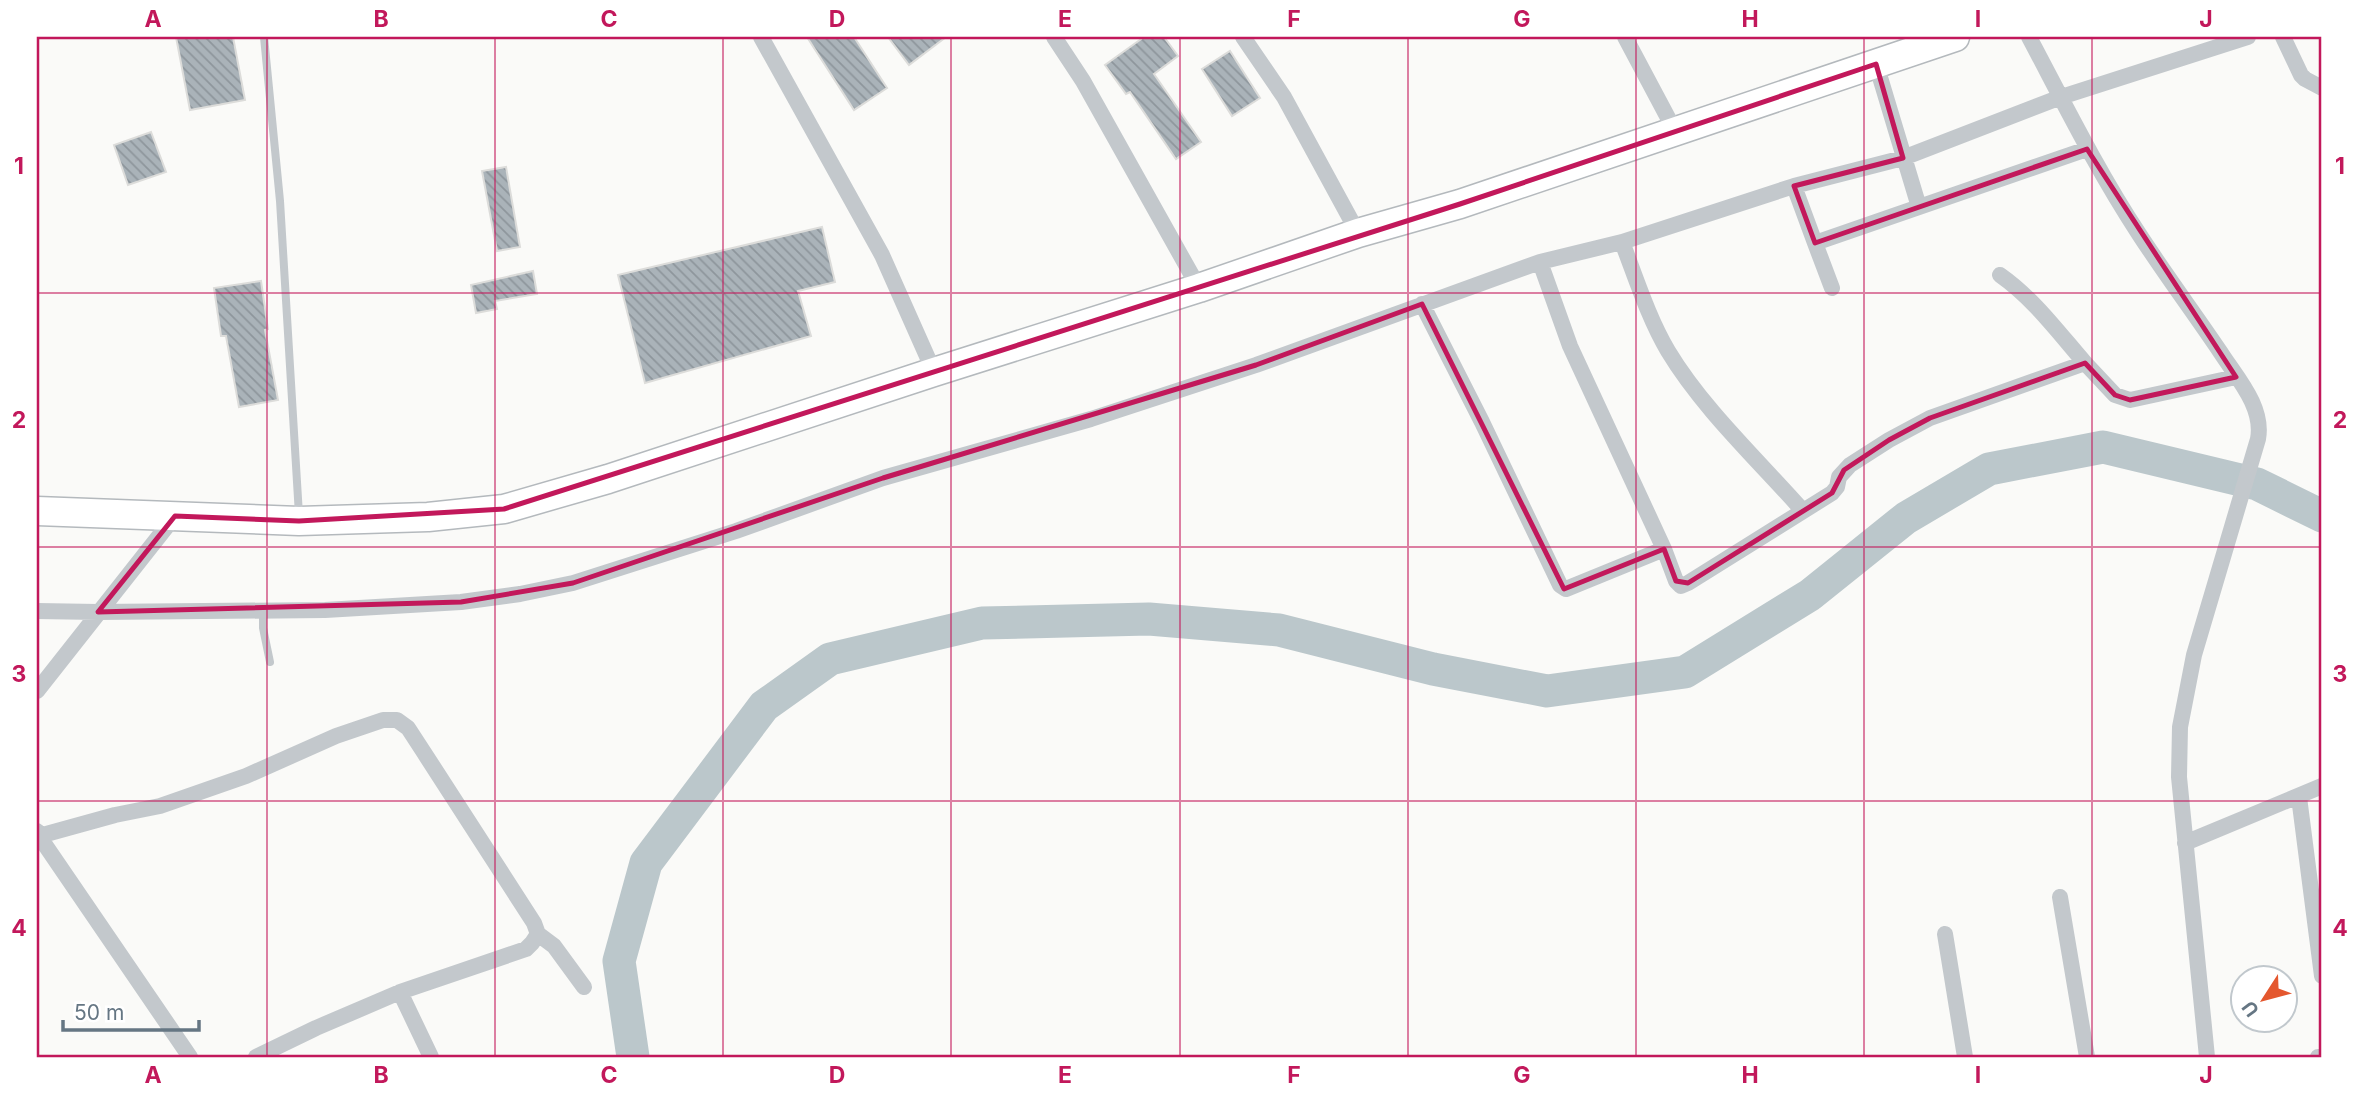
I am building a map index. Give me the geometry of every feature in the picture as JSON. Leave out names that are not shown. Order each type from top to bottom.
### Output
[{"type":"highway","points":[[37,511],[299,521],[428,517],[504,509],[608,479],[1199,289],[1358,233],[1460,204],[1955,37]]},
{"type":"street","points":[[761,37],[882,255],[934,372]]},
{"type":"street","points":[[1054,37],[1083,81],[1199,289]]},
{"type":"street","points":[[1243,37],[1284,97],[1358,233]]},
{"type":"street","points":[[1625,37],[1675,131]]},
{"type":"street","points":[[2029,37],[2087,149],[2139,234],[2236,377],[2259,418],[2258,439],[2194,655],[2180,727],[2179,776],[2207,1057]]},
{"type":"street","points":[[37,611],[325,610],[461,601],[520,594],[573,583],[736,531],[883,478],[1091,419],[1231,373],[1540,262],[1622,242],[1794,186],[1903,158],[2061,97],[2248,37]]},
{"type":"street","points":[[2283,37],[2301,75],[2322,88]]},
{"type":"street","points":[[1876,64],[1919,207]]},
{"type":"street","points":[[1815,243],[2087,149]]},
{"type":"street","points":[[1794,186],[1832,288]]},
{"type":"street","points":[[1622,242],[1648,308],[1681,370],[1695,390],[1803,511]]},
{"type":"street","points":[[1540,262],[1570,346],[1664,549],[1676,582],[1684,585],[1832,494],[1839,477],[1850,466],[1899,434],[1930,418],[2085,363]]},
{"type":"street","points":[[2000,275],[2032,301],[2115,395],[2130,400],[2236,377]]},
{"type":"street","points":[[1422,304],[1562,586],[1566,589],[1664,549]]},
{"type":"street","points":[[37,691],[175,516]]},
{"type":"street","points":[[190,1057],[38,834],[160,806],[246,776],[336,736],[383,720],[397,719],[408,728],[534,923],[538,934],[554,946],[584,987]]},
{"type":"street","points":[[2185,843],[2322,786]]},
{"type":"street","points":[[2299,797],[2322,976]]},
{"type":"street","points":[[2060,897],[2087,1057]]},
{"type":"street","points":[[256,1057],[400,992],[526,948],[538,934]]},
{"type":"street","points":[[1945,934],[1965,1057]]},
{"type":"street","points":[[400,992],[431,1057]]},
{"type":"lane","points":[[264,37],[280,201],[299,521]]},
{"type":"lane","points":[[263,611],[263,628],[270,662]]},
{"type":"highlighted area","points":[[1876,64],[1903,158],[1794,186],[1815,243],[2087,149],[2236,377],[2130,400],[2115,395],[2085,363],[1930,418],[1889,440],[1844,470],[1832,493],[1688,583],[1676,581],[1664,549],[1564,589],[1422,304],[1256,365],[883,478],[573,583],[461,602],[98,612],[175,516],[299,521],[504,509],[1460,204]]},
{"type":"building","points":[[176,37],[233,37],[245,100],[190,110]]},
{"type":"building","points":[[807,37],[854,37],[887,88],[854,110]]},
{"type":"building","points":[[888,37],[946,37],[909,65]]},
{"type":"building","points":[[1144,37],[1164,37],[1178,56],[1154,74],[1201,142],[1176,159],[1130,92],[1126,94],[1105,65]]},
{"type":"building","points":[[1230,51],[1260,98],[1232,116],[1202,69]]},
{"type":"building","points":[[151,132],[166,172],[128,185],[114,145]]},
{"type":"building","points":[[506,167],[520,247],[497,251],[482,171]]},
{"type":"building","points":[[822,227],[835,282],[798,291],[811,336],[645,383],[618,275]]},
{"type":"building","points":[[533,271],[537,294],[495,301],[497,309],[476,313],[471,285]]},
{"type":"building","points":[[261,281],[268,329],[265,330],[278,400],[239,407],[226,336],[221,336],[214,288]]},
{"type":"waterway","points":[[633,1057],[619,961],[646,863],[764,706],[830,659],[982,623],[1149,619],[1279,630],[1433,669],[1547,691],[1685,672],[1810,595],[1906,518],[1989,469],[2103,447],[2257,484],[2322,516]]}]
